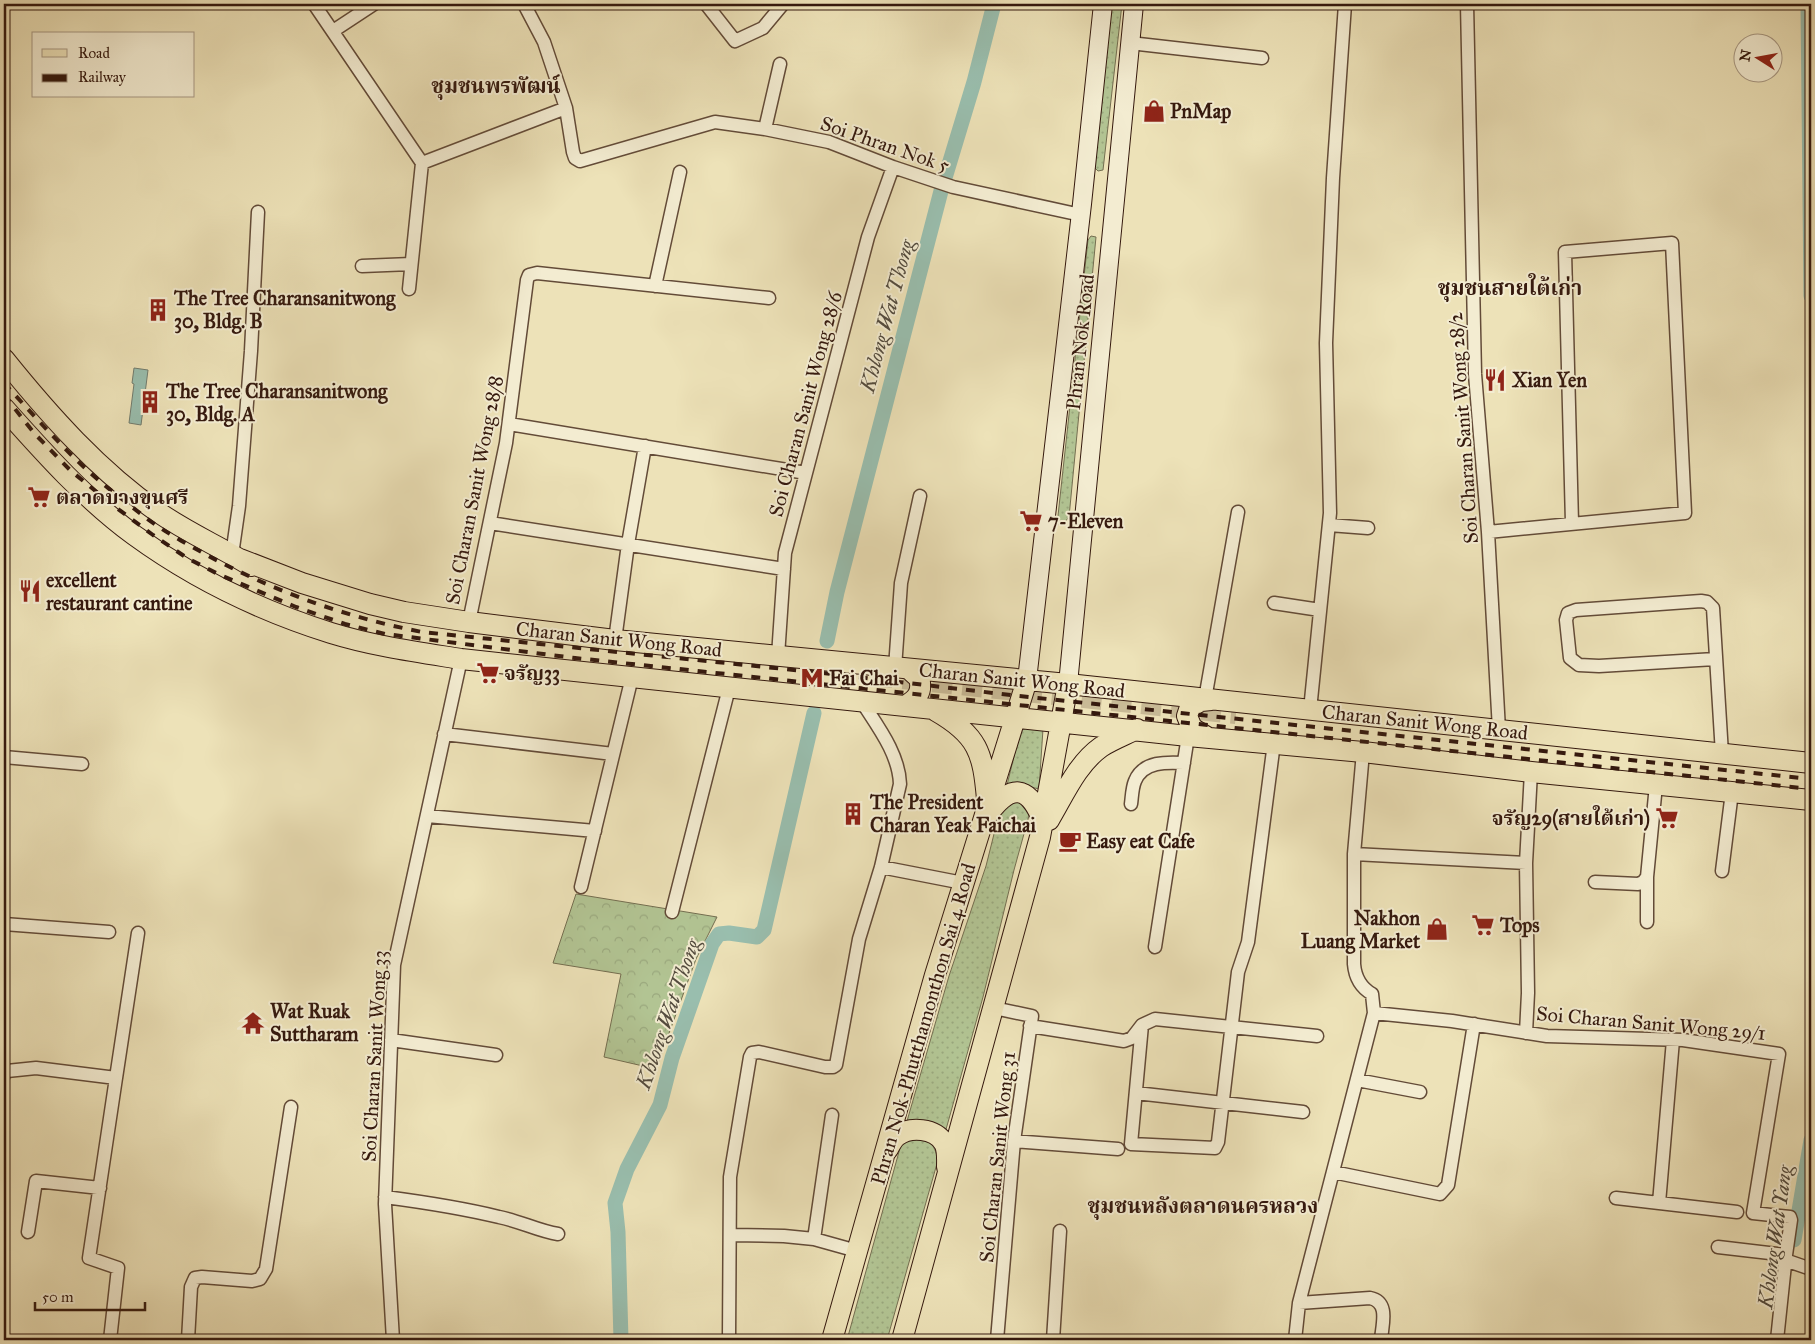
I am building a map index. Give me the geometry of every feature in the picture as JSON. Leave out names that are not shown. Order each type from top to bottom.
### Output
[{"type":"main road","name":"Phran Nok Road","points":[[1027,680],[1081,215],[1103,4]]},
{"type":"main road","name":"Phran Nok Road","points":[[1068,684],[1134,4]]},
{"type":"main road","name":"Charan Sanit Wong Road","points":[[4,359],[71,435],[130,491],[158,512],[268,576],[323,601],[367,614],[407,623],[868,690],[905,706],[1363,752],[1531,772],[1811,800]]},
{"type":"main road","name":"Charan Sanit Wong Road","points":[[4,408],[47,455],[90,497],[134,534],[215,585],[296,621],[332,633],[410,651],[461,659],[729,688],[868,690]]},
{"type":"main road","name":"Charan Sanit Wong Road","points":[[236,557],[302,583],[370,604],[404,612],[469,622],[615,640],[1068,684],[1811,763]]},
{"type":"main road","name":"Charan Sanit Wong Road","points":[[244,598],[355,631],[397,640],[506,654],[868,690]]},
{"type":"main road","points":[[902,669],[919,678],[920,690],[917,698],[905,706]]},
{"type":"main road","name":"Phran Nok-Phutthamonthon Sai 4 Road","points":[[832,1340],[963,883],[1027,680]]},
{"type":"main road","points":[[902,1340],[994,1008],[1042,826],[1068,684]]},
{"type":"main road","points":[[1197,736],[1189,723],[1188,712],[1190,707],[1209,699]]},
{"type":"main road","points":[[933,709],[962,728],[976,746],[983,764],[986,813]]},
{"type":"main road","name":"Charan Sanit Wong Road","points":[[1236,723],[1604,761]]},
{"type":"main road","points":[[1042,826],[1083,765],[1100,748],[1137,729]]},
{"type":"main road","points":[[1604,761],[1753,757]]},
{"type":"main road","points":[[1604,761],[1741,793]]},
{"type":"main road","points":[[986,813],[1006,795],[1016,792],[1026,796],[1038,808],[1042,826]]},
{"type":"main road","points":[[884,1155],[896,1136],[907,1131],[919,1129],[930,1132],[943,1141],[947,1151],[947,1177]]},
{"type":"street","points":[[314,4],[422,163],[409,289]]},
{"type":"street","points":[[333,31],[374,4]]},
{"type":"street","name":"Soi Phran Nok 5","points":[[524,4],[544,42],[566,108],[573,152],[575,158],[580,160],[715,122],[765,129],[829,142],[952,187],[1081,215]]},
{"type":"street","points":[[706,4],[735,41],[764,28],[783,4]]},
{"type":"street","points":[[1310,710],[1330,513],[1327,458],[1326,342],[1333,178],[1344,4]]},
{"type":"street","name":"Soi Charan Sanit Wong 28/2","points":[[1467,4],[1475,374],[1488,532],[1499,730]]},
{"type":"street","points":[[1130,43],[1262,58]]},
{"type":"street","points":[[765,129],[780,64]]},
{"type":"street","points":[[422,163],[566,108]]},
{"type":"street","name":"Soi Charan Sanit Wong 28/6","points":[[778,656],[785,553],[868,237],[893,167]]},
{"type":"street","points":[[680,172],[655,286],[770,298]]},
{"type":"street","points":[[236,557],[251,351],[258,212]]},
{"type":"street","points":[[1488,532],[1685,513],[1672,243],[1565,252],[1572,523]]},
{"type":"street","points":[[362,266],[411,264]]},
{"type":"street","name":"Soi Charan Sanit Wong 28/8","points":[[469,622],[509,424],[529,275],[537,273],[655,286]]},
{"type":"street","points":[[509,424],[806,473]]},
{"type":"street","points":[[615,640],[628,544],[645,446]]},
{"type":"street","points":[[902,669],[901,583],[920,496]]},
{"type":"street","points":[[1209,699],[1238,512]]},
{"type":"street","points":[[490,523],[784,569]]},
{"type":"street","points":[[1329,525],[1368,528]]},
{"type":"street","points":[[1715,659],[1600,666],[1579,665],[1570,658],[1566,620],[1568,613],[1576,610],[1701,600],[1707,602],[1712,608],[1722,754]]},
{"type":"street","points":[[1274,603],[1320,610]]},
{"type":"street","name":"Soi Charan Sanit Wong 33","points":[[393,1340],[385,1197],[394,965],[461,659]]},
{"type":"street","points":[[581,887],[632,677]]},
{"type":"street","points":[[672,912],[729,688]]},
{"type":"street","points":[[729,1340],[730,1177],[750,1057],[752,1053],[759,1052],[825,1067],[833,1067],[836,1064],[859,939],[881,867],[900,784],[899,771],[868,690]]},
{"type":"street","points":[[444,734],[613,754]]},
{"type":"street","points":[[1155,947],[1184,763],[1197,736]]},
{"type":"street","points":[[1142,1025],[1130,1144],[1215,1148],[1218,1142],[1223,1104],[1238,972],[1248,942],[1274,743]]},
{"type":"street","points":[[1295,1340],[1299,1303],[1374,1013],[1372,994],[1361,986],[1355,970],[1354,854],[1363,752]]},
{"type":"street","points":[[4,757],[82,764]]},
{"type":"street","points":[[1131,804],[1135,780],[1144,770],[1163,762],[1184,763]]},
{"type":"street","name":"Soi Charan Sanit Wong 29/1","points":[[1531,772],[1526,863],[1528,993],[1526,1032],[1546,1036],[1593,1039],[1673,1040],[1779,1054],[1753,1214],[1790,1217],[1786,1258]]},
{"type":"street","points":[[1647,922],[1647,877],[1656,785]]},
{"type":"street","points":[[1722,871],[1741,793]]},
{"type":"street","points":[[427,816],[595,831]]},
{"type":"street","points":[[1354,854],[1526,863]]},
{"type":"street","points":[[881,867],[963,883]]},
{"type":"street","points":[[1595,882],[1638,884],[1647,877]]},
{"type":"street","points":[[4,924],[110,932]]},
{"type":"street","points":[[110,1340],[118,1268],[89,1258],[138,933]]},
{"type":"street","name":"Soi Charan Sanit Wong 31","points":[[994,1008],[1032,1016],[1014,1141],[997,1340]]},
{"type":"street","points":[[1374,1013],[1526,1032]]},
{"type":"street","points":[[1030,1026],[1124,1041],[1132,1038],[1142,1025],[1155,1019],[1317,1036]]},
{"type":"street","points":[[1333,1172],[1440,1194],[1445,1190],[1448,1185],[1474,1024]]},
{"type":"street","points":[[391,1040],[496,1055]]},
{"type":"street","points":[[1660,1203],[1673,1040]]},
{"type":"street","points":[[4,1074],[6,1072],[36,1068],[116,1078]]},
{"type":"street","points":[[1357,1080],[1420,1092]]},
{"type":"street","points":[[1136,1093],[1303,1112]]},
{"type":"street","points":[[188,1340],[191,1287],[195,1278],[252,1281],[260,1279],[266,1269],[291,1107]]},
{"type":"street","points":[[814,1239],[832,1115]]},
{"type":"street","points":[[1014,1141],[1118,1149]]},
{"type":"street","points":[[28,1232],[36,1181],[100,1188]]},
{"type":"street","points":[[385,1197],[430,1203],[501,1217],[540,1231],[558,1234]]},
{"type":"street","points":[[1616,1198],[1737,1212]]},
{"type":"street","points":[[1053,1340],[1060,1231]]},
{"type":"street","points":[[731,1236],[784,1236],[814,1239],[857,1251]]},
{"type":"street","points":[[1718,1247],[1786,1258],[1808,1268]]},
{"type":"street","points":[[1777,1340],[1786,1258]]},
{"type":"street","points":[[1299,1303],[1370,1298],[1376,1300],[1380,1302],[1383,1309],[1381,1340]]},
{"type":"green space","points":[[1112,4],[1122,4],[1103,170],[1098,171],[1094,167]]},
{"type":"green space","points":[[1091,236],[1096,237],[1069,517],[1064,523],[1057,525],[1088,240]]},
{"type":"green space","points":[[1026,726],[1043,729],[1039,789],[1023,785],[1007,785],[1020,732]]},
{"type":"green space","points":[[1014,801],[1022,803],[1030,812],[983,997],[945,1133],[907,1121],[949,976],[986,866],[998,818],[1004,808]]},
{"type":"green space","points":[[576,894],[717,917],[696,959],[656,1069],[604,1057],[621,974],[553,963]]},
{"type":"green space","points":[[912,1137],[923,1139],[930,1143],[935,1149],[938,1160],[887,1340],[847,1340],[900,1148],[903,1141]]},
{"type":"shaded area","points":[[134,368],[148,370],[141,425],[129,423]]},
{"type":"waterway","name":"Khlong Wat Thong","points":[[827,641],[837,592],[941,191],[974,82],[994,4]]},
{"type":"waterway","name":"Khlong Wat Yang","points":[[1808,4],[1811,296]]},
{"type":"waterway","name":"Khlong Wat Thong","points":[[621,1340],[618,1232],[615,1203],[627,1169],[660,1105],[672,1058],[712,944],[719,934],[729,933],[757,937],[764,930],[814,713]]},
{"type":"waterway","name":"Khlong Wat Yang","points":[[1794,1240],[1811,1140]]},
{"type":"tunnel","points":[[873,676],[1236,714]]},
{"type":"railway","points":[[4,383],[74,458],[141,514],[172,535],[205,554],[283,591],[365,619],[393,626],[422,632],[1811,779]]},
{"type":"railway","points":[[4,395],[34,433],[71,471],[114,506],[187,558],[218,574],[296,607],[345,624],[385,634],[575,658],[1811,789]]},
{"type":"place","name":"PnMap","points":[[1154,111]]},
{"type":"place","name":"The Tree Charansanitwong 30, Bldg. B","points":[[158,310]]},
{"type":"place","name":"Xian Yen","points":[[1495,380]]},
{"type":"place","name":"The Tree Charansanitwong 30, Bldg. A","points":[[150,402]]},
{"type":"place","name":"ตลาดบางขุนศรี","points":[[39,497]]},
{"type":"place","name":"7-Eleven","points":[[1031,521]]},
{"type":"place","name":"excellent restaurant cantine","points":[[30,591]]},
{"type":"place","name":"จรัญ33","points":[[488,673]]},
{"type":"place","name":"Fai Chai","points":[[812,678]]},
{"type":"place","name":"The President Charan Yeak Faichai","points":[[853,814]]},
{"type":"place","name":"จรัญ29(สายใต้เก่า)","points":[[1667,818]]},
{"type":"place","name":"Easy eat Cafe","points":[[1070,841]]},
{"type":"place","name":"Tops","points":[[1483,925]]},
{"type":"place","name":"Nakhon Luang Market","points":[[1437,929]]},
{"type":"place","name":"Wat Ruak Suttharam","points":[[253,1023]]},
{"type":"district","name":"ชุมชนพรพัฒน์","points":[[496,86]]},
{"type":"district","name":"ชุมชนสายใต้เก่า","points":[[1510,288]]},
{"type":"district","name":"ชุมชนหลังตลาดนครหลวง","points":[[1203,1206]]}]
